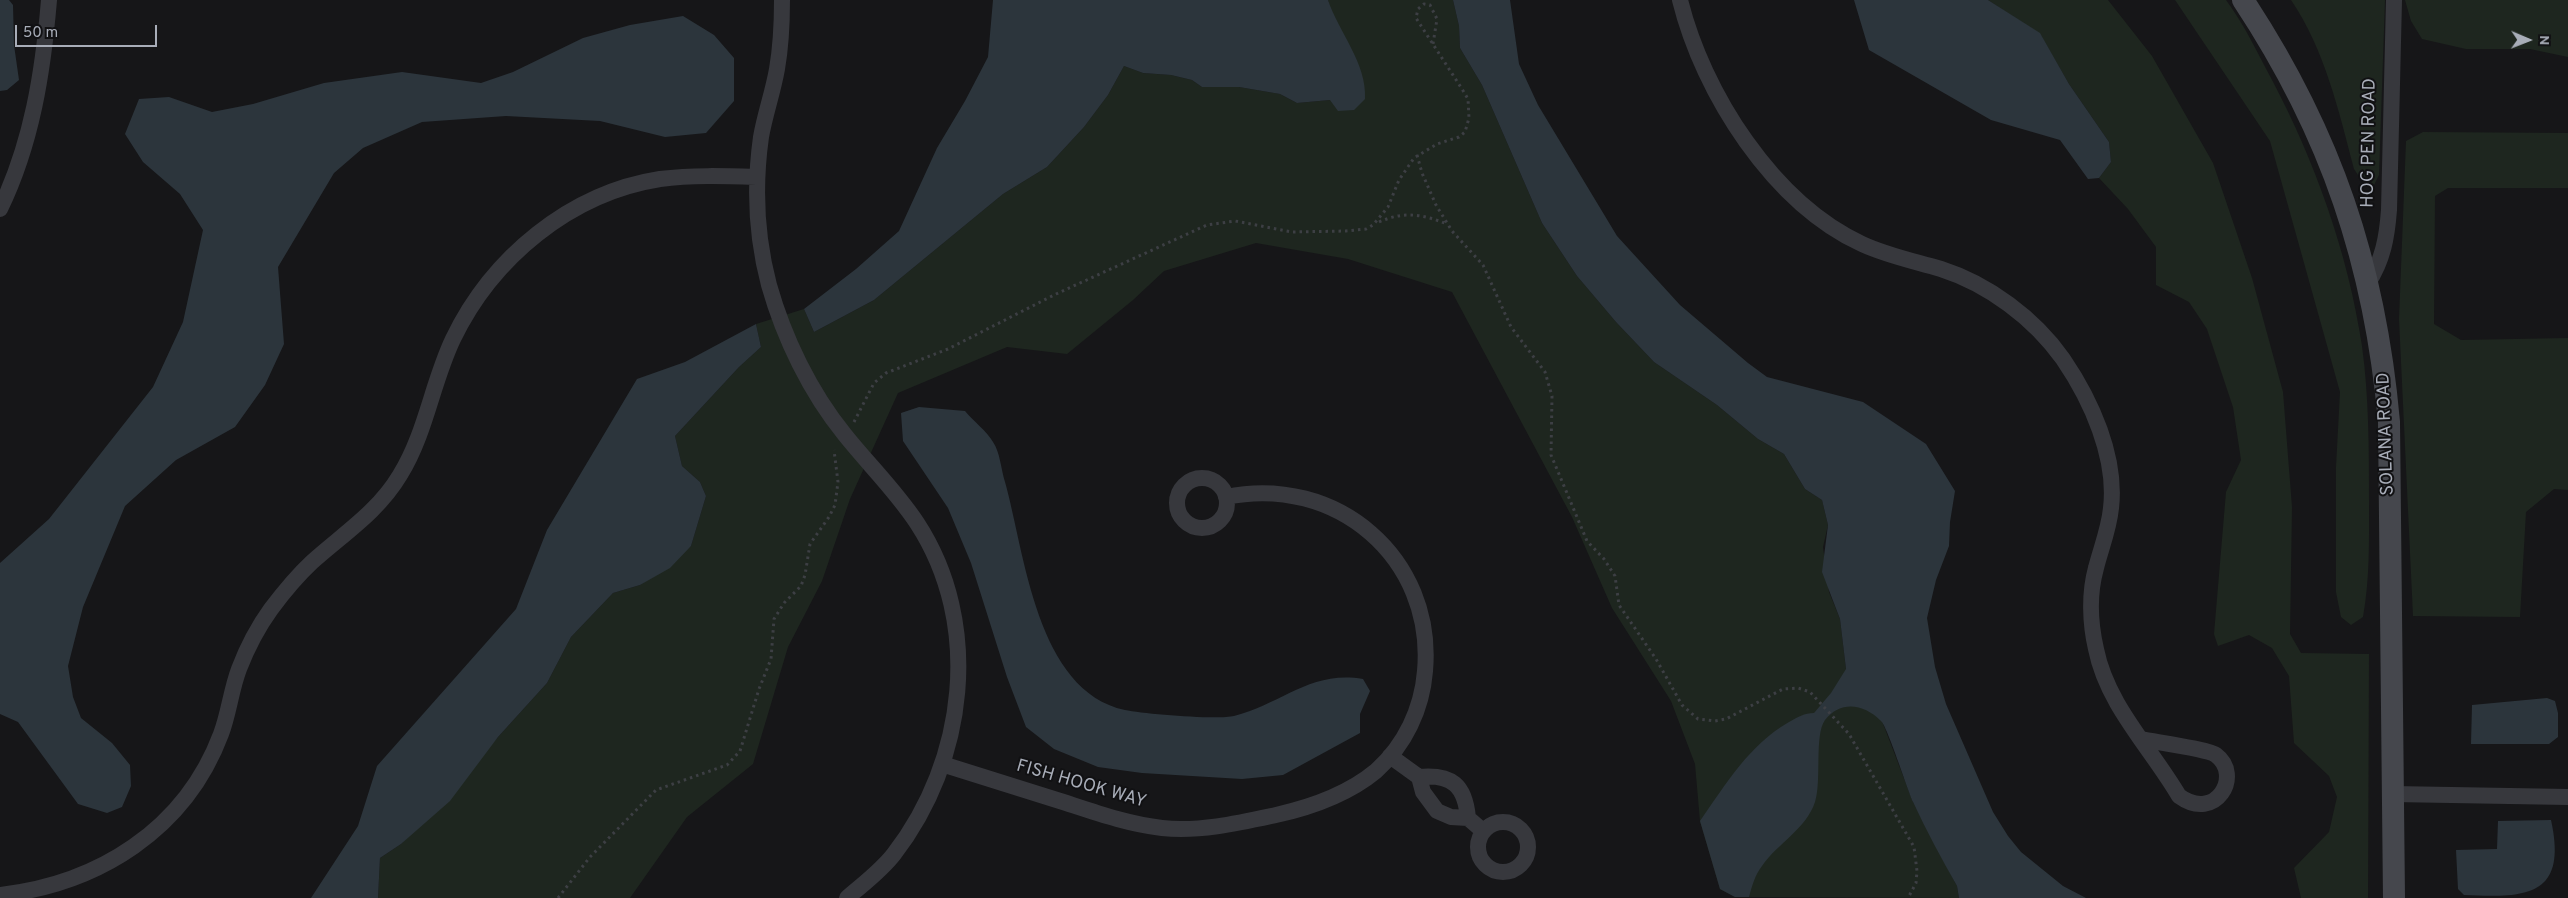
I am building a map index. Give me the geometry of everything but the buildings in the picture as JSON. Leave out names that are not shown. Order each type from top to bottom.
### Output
[{"type":"street","points":[[0,209],[21,157],[36,103],[44,60],[48,0]]},
{"type":"street","points":[[782,0],[782,31],[777,70],[762,135],[756,176],[757,216],[761,250],[780,319],[817,394],[843,433],[900,499],[918,525],[937,560],[947,588],[955,622],[958,651],[958,700],[942,764],[928,797],[908,835],[874,876],[847,898]]},
{"type":"street","points":[[1680,0],[1699,55],[1726,109],[1754,151],[1787,188],[1835,230],[1862,244],[1890,256],[1942,270],[1997,296],[2041,333],[2062,357],[2079,384],[2095,418],[2105,448],[2111,478],[2111,506],[2092,593],[2096,651],[2107,684],[2126,718],[2179,796],[2188,802],[2205,804],[2220,796],[2226,786],[2227,774],[2223,763],[2216,755],[2205,750],[2194,750],[2141,739]]},
{"type":"street","name":"SOLANA ROAD","points":[[2243,0],[2270,40],[2302,99],[2330,160],[2352,224],[2368,283],[2384,362],[2389,422],[2394,898]]},
{"type":"street","name":"HOG PEN ROAD","points":[[2368,283],[2379,266],[2387,237],[2394,0]]},
{"type":"street","points":[[0,895],[50,887],[104,865],[138,844],[181,803],[203,771],[220,735],[238,671],[249,646],[271,610],[298,577],[368,516],[400,476],[418,441],[440,370],[453,339],[486,285],[513,255],[556,220],[592,201],[630,186],[660,180],[702,176],[756,176]]},
{"type":"street","name":"FISH HOOK WAY","points":[[942,764],[1122,821],[1164,828],[1206,828],[1285,813],[1330,799],[1353,787],[1390,756],[1408,731],[1419,707],[1426,661],[1421,615],[1410,583],[1400,566],[1381,542],[1366,528],[1342,512],[1318,502],[1292,495],[1258,492],[1226,497]]},
{"type":"street","points":[[1390,756],[1419,778],[1423,792],[1437,811],[1451,817],[1468,818],[1483,831]]},
{"type":"street","points":[[1419,778],[1439,777],[1453,782],[1465,800],[1468,818]]},
{"type":"street","points":[[2393,794],[2568,797]]},
{"type":"path","points":[[1376,223],[1388,207],[1406,168],[1417,155],[1437,144],[1459,137],[1465,132],[1469,118],[1468,99],[1416,18],[1418,9],[1424,4],[1430,5],[1437,19],[1433,44]]},
{"type":"path","points":[[1417,155],[1432,197],[1448,224],[1463,245],[1483,265],[1511,327],[1546,372],[1552,396],[1551,456],[1587,541],[1604,559],[1615,576],[1619,605],[1656,659],[1682,705],[1698,719],[1715,721],[1726,719],[1783,689],[1798,688],[1815,697],[1837,719],[1848,734],[1914,847],[1918,871],[1916,883],[1908,898]]},
{"type":"path","points":[[558,898],[590,857],[656,790],[728,765],[740,751],[759,689],[772,659],[774,619],[784,603],[801,586],[805,575],[810,544],[829,518],[835,505],[838,482],[835,441],[861,412],[874,383],[886,373],[948,350],[1056,294],[1207,225],[1235,221],[1292,232],[1346,231],[1366,229],[1376,223],[1409,213],[1428,216],[1448,224]]},
{"type":"shaded area","points":[[0,0],[9,0],[13,5],[14,45],[19,80],[7,90],[0,91]]},
{"type":"shaded area","points":[[993,0],[1328,0],[1362,73],[1365,99],[1354,110],[1338,111],[1330,100],[1297,103],[1280,94],[1239,87],[1202,87],[1192,80],[1171,75],[1143,73],[1124,66],[1108,95],[1084,127],[1047,167],[1003,194],[874,300],[814,332],[804,309],[856,269],[899,231],[937,148],[988,57]]},
{"type":"shaded area","points":[[1328,0],[1453,0],[1459,26],[1460,48],[1482,85],[1542,223],[1577,276],[1616,322],[1654,362],[1717,405],[1758,439],[1784,454],[1805,489],[1822,500],[1828,525],[1823,547],[1829,592],[1840,619],[1846,669],[1882,721],[1913,802],[1957,886],[1959,898],[1735,897],[1720,889],[1700,821],[1695,764],[1671,701],[1612,608],[1572,517],[1452,292],[1348,259],[1256,243],[1164,271],[1133,300],[1067,354],[1007,347],[898,393],[850,499],[822,581],[788,647],[753,764],[687,817],[630,898],[378,898],[380,858],[401,844],[547,683],[571,637],[613,593],[640,585],[691,546],[706,496],[700,482],[682,466],[675,436],[739,367],[761,347],[756,324],[804,309],[814,332],[874,300],[1003,194],[1047,167],[1084,127],[1108,95],[1124,66],[1143,73],[1171,75],[1192,80],[1202,87],[1239,87],[1280,94],[1297,103],[1330,100],[1330,8]]},
{"type":"shaded area","points":[[1453,0],[1510,0],[1519,64],[1538,105],[1617,236],[1680,305],[1767,377],[1863,402],[1926,444],[1955,491],[1950,522],[1949,546],[1936,580],[1927,618],[1935,667],[1946,704],[1993,812],[2008,836],[2021,852],[2063,886],[2086,898],[1959,898],[1957,886],[1913,802],[1884,725],[1874,715],[1860,708],[1853,707],[1838,709],[1825,720],[1820,736],[1817,793],[1811,812],[1762,866],[1749,897],[1735,897],[1720,889],[1700,821],[1729,779],[1750,754],[1775,731],[1789,722],[1798,717],[1814,713],[1831,693],[1846,669],[1840,619],[1822,572],[1828,525],[1822,500],[1805,489],[1784,454],[1758,439],[1717,405],[1654,362],[1616,322],[1577,276],[1542,223],[1482,85],[1460,48],[1459,26]]},
{"type":"shaded area","points":[[1854,0],[1988,0],[2040,33],[2069,84],[2109,142],[2111,162],[2099,178],[2088,179],[2060,140],[1991,120],[1869,50]]},
{"type":"shaded area","points":[[1988,0],[2108,0],[2152,56],[2213,163],[2252,278],[2283,392],[2292,507],[2290,634],[2301,653],[2369,654],[2368,898],[2301,898],[2294,868],[2329,832],[2337,797],[2329,776],[2294,743],[2289,676],[2272,648],[2249,635],[2218,646],[2214,634],[2226,492],[2241,460],[2233,407],[2207,329],[2189,302],[2156,285],[2156,247],[2128,209],[2099,178],[2111,162],[2109,142],[2069,84],[2040,34]]},
{"type":"shaded area","points":[[2175,0],[2226,0],[2233,9],[2271,78],[2302,142],[2339,242],[2356,311],[2362,346],[2368,423],[2369,545],[2367,588],[2363,617],[2351,625],[2341,617],[2336,592],[2336,467],[2340,392],[2270,141]]},
{"type":"shaded area","points":[[2291,0],[2385,0],[2379,175],[2374,185],[2364,184],[2354,169],[2322,60],[2303,19]]},
{"type":"shaded area","points":[[2405,0],[2568,0],[2568,57],[2530,49],[2466,49],[2422,39],[2411,21]]},
{"type":"shaded area","points":[[683,16],[714,35],[734,58],[734,101],[706,133],[665,137],[600,121],[506,116],[422,122],[363,148],[334,173],[278,267],[284,344],[265,385],[235,427],[176,460],[125,506],[83,607],[68,666],[73,697],[81,718],[112,743],[130,765],[131,786],[122,807],[107,813],[78,804],[18,722],[0,714],[0,563],[49,519],[153,387],[183,322],[203,230],[180,194],[143,162],[125,134],[139,99],[169,97],[212,112],[253,104],[324,83],[402,72],[481,83],[513,72],[583,38],[630,25]]},
{"type":"shaded area","points":[[2423,132],[2568,133],[2568,188],[2448,188],[2435,196],[2434,324],[2461,340],[2568,338],[2568,490],[2554,489],[2526,512],[2520,617],[2413,616],[2399,319],[2406,141]]},
{"type":"shaded area","points":[[756,324],[761,347],[739,367],[675,436],[682,466],[700,482],[706,496],[691,546],[670,568],[640,585],[613,593],[571,637],[547,683],[498,737],[450,801],[401,844],[380,858],[378,898],[311,898],[358,826],[377,766],[516,609],[547,530],[637,379],[685,362]]},
{"type":"shaded area","points":[[919,407],[965,411],[993,442],[999,456],[1028,580],[1039,616],[1053,648],[1072,676],[1095,698],[1134,712],[1225,717],[1251,711],[1297,690],[1327,679],[1363,679],[1370,691],[1360,714],[1360,733],[1283,775],[1242,779],[1142,773],[1098,767],[1054,749],[1026,727],[1007,677],[971,563],[948,508],[903,441],[901,413]]},
{"type":"shaded area","points":[[2547,698],[2555,701],[2558,713],[2558,737],[2549,744],[2471,744],[2472,705]]},
{"type":"shaded area","points":[[2551,820],[2555,845],[2553,865],[2547,878],[2537,888],[2523,893],[2486,896],[2464,895],[2458,889],[2456,850],[2497,849],[2498,821]]}]
